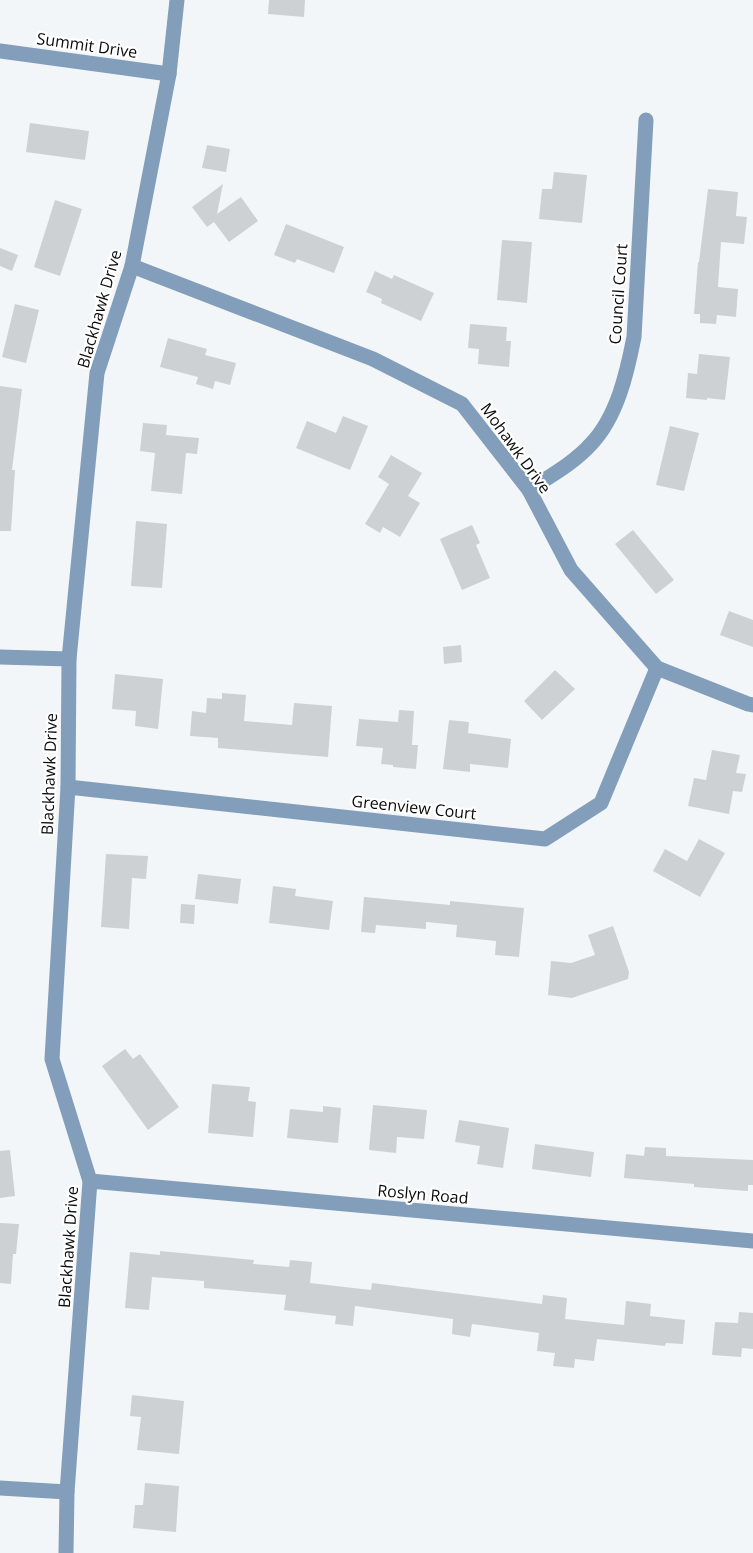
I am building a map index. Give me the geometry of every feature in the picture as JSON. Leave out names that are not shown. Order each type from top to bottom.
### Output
[{"type":"street","name":"Blackhawk Drive","points":[[66,1553],[68,1492],[90,1181],[52,1059],[68,787],[69,659],[97,373],[132,266],[169,74],[176,0]]},
{"type":"street","name":"Summit Drive","points":[[0,51],[169,74]]},
{"type":"street","name":"Council Court","points":[[529,490],[568,464],[592,444],[607,423],[630,358],[634,337],[646,120]]},
{"type":"street","name":"Mohawk Drive","points":[[132,266],[373,359],[462,404],[529,490],[571,570],[657,668],[753,705]]},
{"type":"street","points":[[0,657],[69,659]]},
{"type":"street","name":"Greenview Court","points":[[68,787],[545,839],[601,803],[657,668]]},
{"type":"street","name":"Roslyn Road","points":[[90,1181],[753,1241]]},
{"type":"street","points":[[0,1488],[68,1492]]},
{"type":"building","points":[[269,0],[305,0],[304,17],[268,14]]},
{"type":"building","points":[[30,123],[89,131],[85,160],[26,152]]},
{"type":"building","points":[[207,145],[230,149],[226,172],[202,168]]},
{"type":"building","points":[[554,172],[587,175],[582,223],[539,219],[542,189],[552,189]]},
{"type":"building","points":[[223,184],[217,214],[241,197],[258,221],[229,242],[214,222],[207,227],[192,207]]},
{"type":"building","points":[[708,189],[738,192],[736,216],[747,217],[744,244],[721,242],[718,287],[738,289],[736,317],[717,315],[716,324],[700,323],[700,314],[694,314],[698,262]]},
{"type":"building","points":[[55,200],[82,209],[60,276],[34,267]]},
{"type":"building","points":[[286,224],[344,247],[334,273],[297,259],[295,263],[274,255]]},
{"type":"building","points":[[502,240],[532,242],[527,303],[497,300]]},
{"type":"building","points":[[0,248],[18,255],[12,271],[0,266]]},
{"type":"building","points":[[375,271],[392,279],[394,275],[434,293],[421,321],[381,303],[382,299],[366,292]]},
{"type":"building","points":[[15,304],[39,310],[26,363],[2,357]]},
{"type":"building","points":[[470,324],[507,327],[506,341],[511,341],[509,367],[478,364],[479,349],[468,348]]},
{"type":"building","points":[[168,338],[207,349],[205,355],[236,363],[230,385],[215,381],[213,389],[196,384],[198,377],[160,367]]},
{"type":"building","points":[[699,354],[730,357],[725,400],[686,398],[688,373],[697,374]]},
{"type":"building","points":[[0,386],[22,389],[12,470],[15,470],[11,531],[0,531]]},
{"type":"building","points":[[343,416],[368,426],[350,470],[296,448],[307,421],[336,433]]},
{"type":"building","points":[[143,423],[167,425],[166,435],[199,438],[197,454],[186,453],[182,494],[151,491],[155,453],[140,451]]},
{"type":"building","points":[[670,426],[699,433],[684,491],[656,485]]},
{"type":"building","points":[[391,455],[422,473],[408,496],[420,503],[400,537],[383,527],[380,533],[365,524],[389,484],[378,477]]},
{"type":"building","points":[[136,521],[167,524],[162,588],[131,586]]},
{"type":"building","points":[[472,525],[480,543],[476,545],[490,578],[462,590],[440,539]]},
{"type":"building","points":[[633,530],[674,580],[656,594],[615,544]]},
{"type":"building","points":[[729,611],[753,620],[753,647],[720,635]]},
{"type":"building","points":[[461,645],[462,662],[444,664],[443,647]]},
{"type":"building","points":[[555,670],[575,689],[542,720],[524,701]]},
{"type":"building","points":[[115,674],[163,679],[158,729],[135,726],[136,711],[112,709]]},
{"type":"building","points":[[222,693],[246,695],[244,721],[292,725],[294,703],[332,706],[328,757],[218,748],[218,738],[190,736],[192,711],[206,713],[207,698],[222,699]]},
{"type":"building","points":[[399,710],[414,711],[412,745],[418,745],[416,769],[381,764],[383,748],[356,746],[359,719],[398,722]]},
{"type":"building","points":[[449,720],[469,722],[468,733],[511,739],[508,768],[470,764],[470,772],[443,769]]},
{"type":"building","points":[[712,750],[740,755],[736,773],[746,774],[742,792],[733,791],[729,814],[688,806],[694,778],[706,780]]},
{"type":"building","points":[[699,839],[725,853],[700,897],[653,871],[665,849],[687,861]]},
{"type":"building","points":[[106,854],[148,856],[146,879],[132,878],[129,929],[101,927]]},
{"type":"building","points":[[198,874],[241,879],[238,904],[195,899]]},
{"type":"building","points":[[273,886],[296,889],[295,896],[333,901],[329,930],[269,923]]},
{"type":"building","points":[[364,897],[450,905],[450,901],[524,908],[519,957],[495,955],[496,941],[456,937],[457,925],[426,922],[426,929],[376,925],[375,933],[361,932]]},
{"type":"building","points":[[181,904],[195,905],[194,924],[180,923]]},
{"type":"building","points":[[613,926],[629,972],[628,979],[572,998],[548,995],[551,961],[571,963],[595,955],[588,935]]},
{"type":"building","points":[[125,1049],[133,1059],[140,1054],[179,1107],[148,1130],[102,1066]]},
{"type":"building","points":[[212,1084],[250,1087],[248,1101],[256,1102],[253,1137],[208,1133]]},
{"type":"building","points":[[373,1105],[427,1110],[424,1139],[397,1137],[396,1153],[369,1150]]},
{"type":"building","points":[[323,1106],[341,1108],[338,1143],[287,1138],[290,1109],[323,1112]]},
{"type":"building","points":[[459,1120],[509,1128],[503,1168],[477,1164],[480,1146],[455,1142]]},
{"type":"building","points":[[535,1144],[594,1152],[591,1177],[532,1169]]},
{"type":"building","points":[[645,1147],[666,1148],[666,1156],[753,1160],[753,1185],[748,1185],[748,1191],[694,1187],[694,1184],[624,1178],[626,1154],[644,1156]]},
{"type":"building","points":[[10,1150],[15,1196],[0,1198],[0,1151]]},
{"type":"building","points":[[0,1223],[19,1224],[16,1254],[13,1254],[11,1284],[0,1283]]},
{"type":"building","points":[[160,1251],[254,1260],[253,1264],[289,1267],[290,1260],[312,1262],[310,1283],[371,1290],[372,1283],[542,1304],[543,1295],[567,1298],[565,1319],[624,1325],[626,1301],[651,1304],[650,1316],[685,1320],[683,1344],[666,1343],[665,1346],[597,1339],[594,1361],[575,1359],[574,1368],[553,1366],[555,1353],[537,1351],[539,1333],[472,1324],[470,1337],[452,1334],[453,1319],[355,1306],[353,1326],[335,1324],[336,1316],[284,1310],[286,1295],[204,1288],[204,1281],[152,1277],[149,1310],[125,1308],[130,1252],[160,1255]]},
{"type":"building","points":[[739,1312],[753,1313],[753,1349],[742,1348],[741,1357],[712,1355],[715,1322],[738,1323]]},
{"type":"building","points":[[132,1395],[184,1401],[179,1454],[137,1450],[141,1417],[130,1416]]},
{"type":"building","points":[[145,1483],[179,1486],[176,1532],[133,1528],[135,1505],[143,1505]]}]
